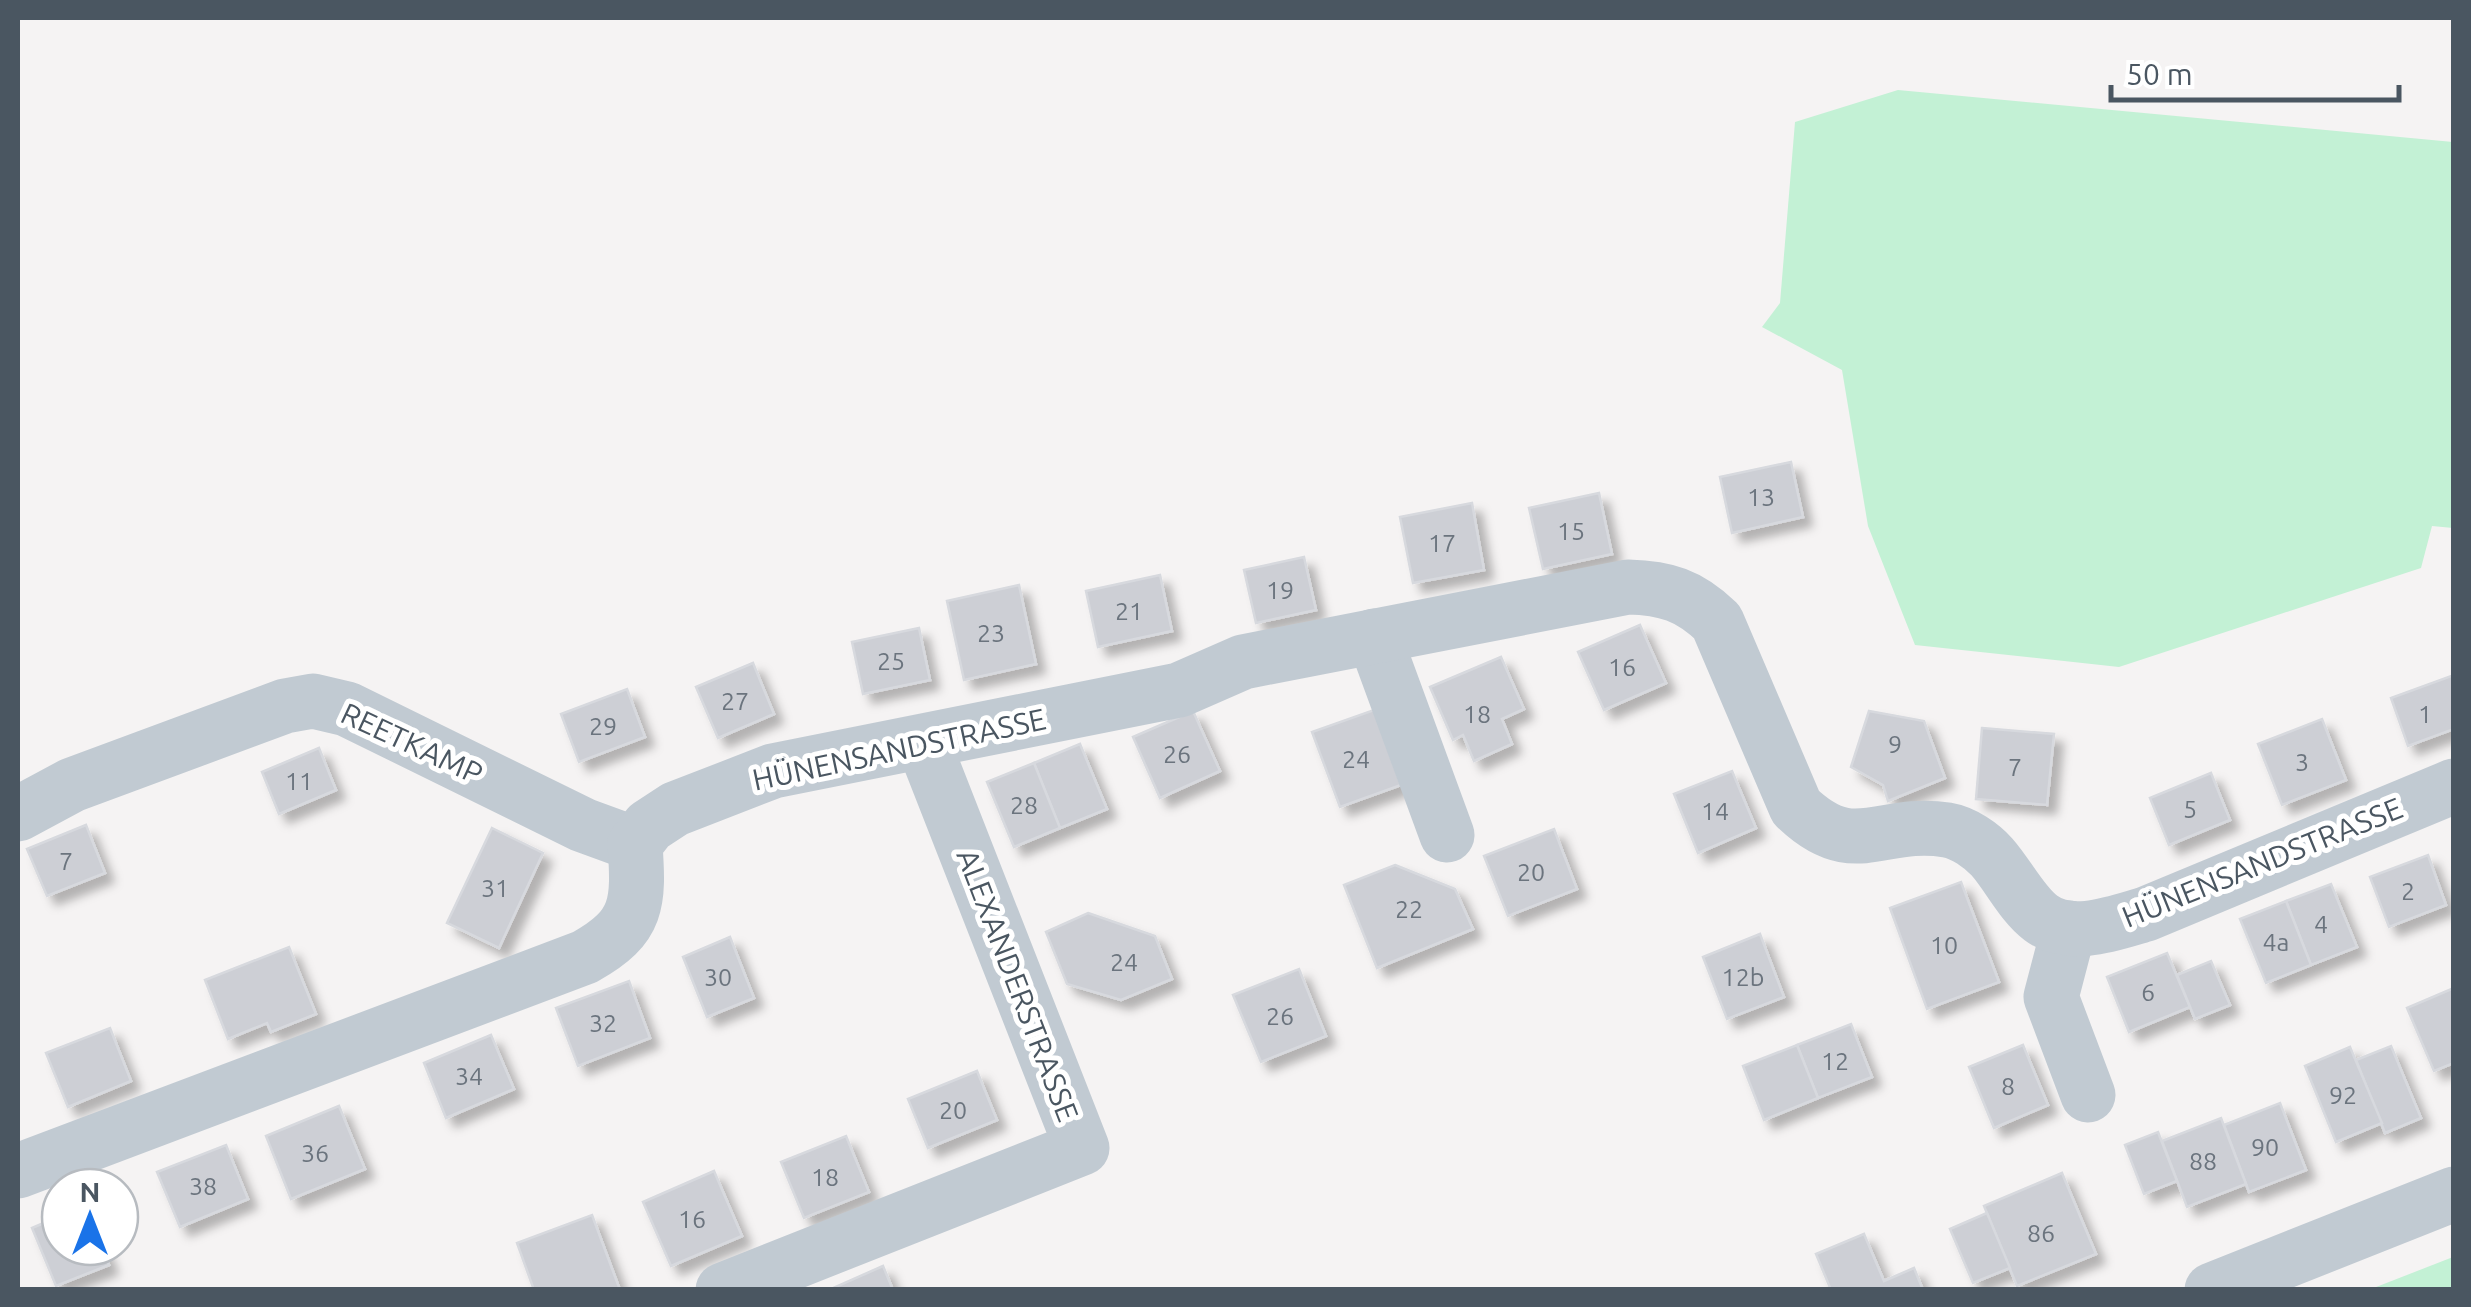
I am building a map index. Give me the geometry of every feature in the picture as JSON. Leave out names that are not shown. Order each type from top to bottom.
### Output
[{"type":"street","name":"HÜNENSANDSTRASSE","points":[[635,844],[649,826],[675,808],[773,771],[1179,690],[1243,662],[1628,587],[1663,588],[1695,602],[1716,622],[1796,807],[1818,828],[1844,838],[1911,826],[1952,830],[1982,846],[2041,918],[2069,928],[2105,926],[2146,914],[2454,786]]},
{"type":"street","points":[[1374,636],[1447,836]]},
{"type":"street","name":"REETKAMP","points":[[18,814],[90,779],[285,706],[313,702],[347,708],[584,824],[635,844]]},
{"type":"street","name":"ALEXANDERSTRASSE","points":[[724,1290],[1082,1148],[923,742]]},
{"type":"street","points":[[18,1171],[585,957],[615,940],[632,919],[638,882],[635,844]]},
{"type":"street","points":[[2069,928],[2051,997],[2088,1094]]},
{"type":"street","points":[[2212,1290],[2454,1194]]},
{"type":"green space","points":[[1898,90],[2453,142],[2453,528],[2432,526],[2421,568],[2119,667],[1915,645],[1868,526],[1842,370],[1762,327],[1780,303],[1795,122]]},
{"type":"green space","points":[[2453,1257],[2453,1289],[2371,1289]]},
{"type":"building","points":[[1791,462],[1803,517],[1732,533],[1720,477]]},
{"type":"building","points":[[1599,493],[1612,554],[1543,569],[1529,508]]},
{"type":"building","points":[[1472,503],[1484,570],[1413,583],[1400,517]]},
{"type":"building","points":[[1304,557],[1316,610],[1256,623],[1244,570]]},
{"type":"building","points":[[1160,575],[1172,631],[1098,647],[1086,591]]},
{"type":"building","points":[[1019,585],[1036,664],[964,680],[947,601]]},
{"type":"building","points":[[1640,625],[1666,683],[1604,710],[1578,652]]},
{"type":"building","points":[[919,628],[930,680],[863,694],[852,642]]},
{"type":"building","points":[[1501,657],[1524,709],[1502,719],[1512,744],[1474,761],[1463,735],[1453,740],[1430,687]]},
{"type":"building","points":[[753,663],[774,714],[718,738],[696,687]]},
{"type":"building","points":[[2454,675],[2454,729],[2408,746],[2391,698]]},
{"type":"building","points":[[627,689],[645,737],[579,762],[561,714]]},
{"type":"building","points":[[1374,710],[1401,785],[1340,807],[1312,732]]},
{"type":"building","points":[[1193,711],[1220,771],[1160,798],[1133,737]]},
{"type":"building","points":[[1869,711],[1924,721],[1945,778],[1888,801],[1883,785],[1851,767]]},
{"type":"building","points":[[2322,719],[2346,780],[2282,805],[2258,744]]},
{"type":"building","points":[[1982,728],[2054,734],[2047,805],[1976,799]]},
{"type":"building","points":[[1080,744],[1107,809],[1060,828],[1034,763]]},
{"type":"building","points":[[319,748],[336,790],[279,814],[262,772]]},
{"type":"building","points":[[1034,763],[1060,828],[1014,847],[987,782]]},
{"type":"building","points":[[1732,771],[1756,828],[1698,853],[1674,794]]},
{"type":"building","points":[[2211,773],[2230,820],[2169,845],[2150,798]]},
{"type":"building","points":[[86,825],[105,873],[47,896],[27,849]]},
{"type":"building","points":[[492,828],[543,853],[499,948],[447,923]]},
{"type":"building","points":[[1554,829],[1577,889],[1508,916],[1484,856]]},
{"type":"building","points":[[2428,855],[2446,905],[2389,927],[2370,877]]},
{"type":"building","points":[[1395,865],[1455,889],[1473,929],[1377,968],[1344,885]]},
{"type":"building","points":[[1961,882],[1999,982],[1927,1009],[1890,908]]},
{"type":"building","points":[[2331,884],[2357,947],[2311,965],[2286,901]]},
{"type":"building","points":[[2286,901],[2311,965],[2266,983],[2240,919]]},
{"type":"building","points":[[1088,913],[1155,936],[1172,979],[1121,1000],[1067,984],[1046,932]]},
{"type":"building","points":[[1760,934],[1784,997],[1727,1019],[1703,957]]},
{"type":"building","points":[[730,937],[754,998],[707,1017],[683,957]]},
{"type":"building","points":[[289,947],[316,1014],[271,1032],[267,1023],[228,1039],[205,980]]},
{"type":"building","points":[[2167,953],[2190,1007],[2129,1032],[2107,977]]},
{"type":"building","points":[[2211,961],[2230,1005],[2195,1019],[2177,975]]},
{"type":"building","points":[[1299,969],[1326,1036],[1261,1062],[1233,995]]},
{"type":"building","points":[[629,981],[650,1038],[578,1066],[556,1008]]},
{"type":"building","points":[[2454,988],[2454,1063],[2434,1071],[2407,1008]]},
{"type":"building","points":[[1851,1024],[1872,1077],[1818,1098],[1797,1045]]},
{"type":"building","points":[[110,1028],[131,1081],[68,1107],[46,1053]]},
{"type":"building","points":[[491,1035],[514,1089],[446,1118],[424,1063]]},
{"type":"building","points":[[1797,1045],[1818,1098],[1764,1120],[1743,1066]]},
{"type":"building","points":[[2023,1045],[2048,1105],[1994,1128],[1969,1067]]},
{"type":"building","points":[[2391,1046],[2421,1118],[2385,1133],[2356,1060]]},
{"type":"building","points":[[2350,1047],[2382,1123],[2336,1142],[2305,1066]]},
{"type":"building","points":[[977,1071],[997,1120],[928,1148],[908,1099]]},
{"type":"building","points":[[2280,1103],[2306,1170],[2249,1192],[2224,1125]]},
{"type":"building","points":[[339,1106],[365,1169],[291,1199],[266,1136]]},
{"type":"building","points":[[2221,1118],[2246,1184],[2187,1207],[2162,1141]]},
{"type":"building","points":[[2158,1132],[2177,1181],[2144,1194],[2125,1145]]},
{"type":"building","points":[[846,1136],[869,1192],[804,1218],[781,1162]]},
{"type":"building","points":[[226,1145],[248,1199],[180,1227],[157,1172]]},
{"type":"building","points":[[714,1171],[742,1236],[671,1266],[643,1202]]},
{"type":"building","points":[[2062,1173],[2096,1254],[2017,1286],[1984,1206]]},
{"type":"building","points":[[1987,1213],[2010,1268],[1973,1283],[1950,1229]]},
{"type":"building","points":[[592,1215],[620,1290],[534,1290],[517,1243]]},
{"type":"building","points":[[40,1225],[40,1247],[32,1228]]},
{"type":"building","points":[[1864,1234],[1884,1281],[1914,1268],[1923,1290],[1831,1290],[1816,1254]]},
{"type":"building","points":[[883,1266],[893,1290],[833,1288]]},
{"type":"building","points":[[48,1267],[104,1267],[56,1286]]}]
